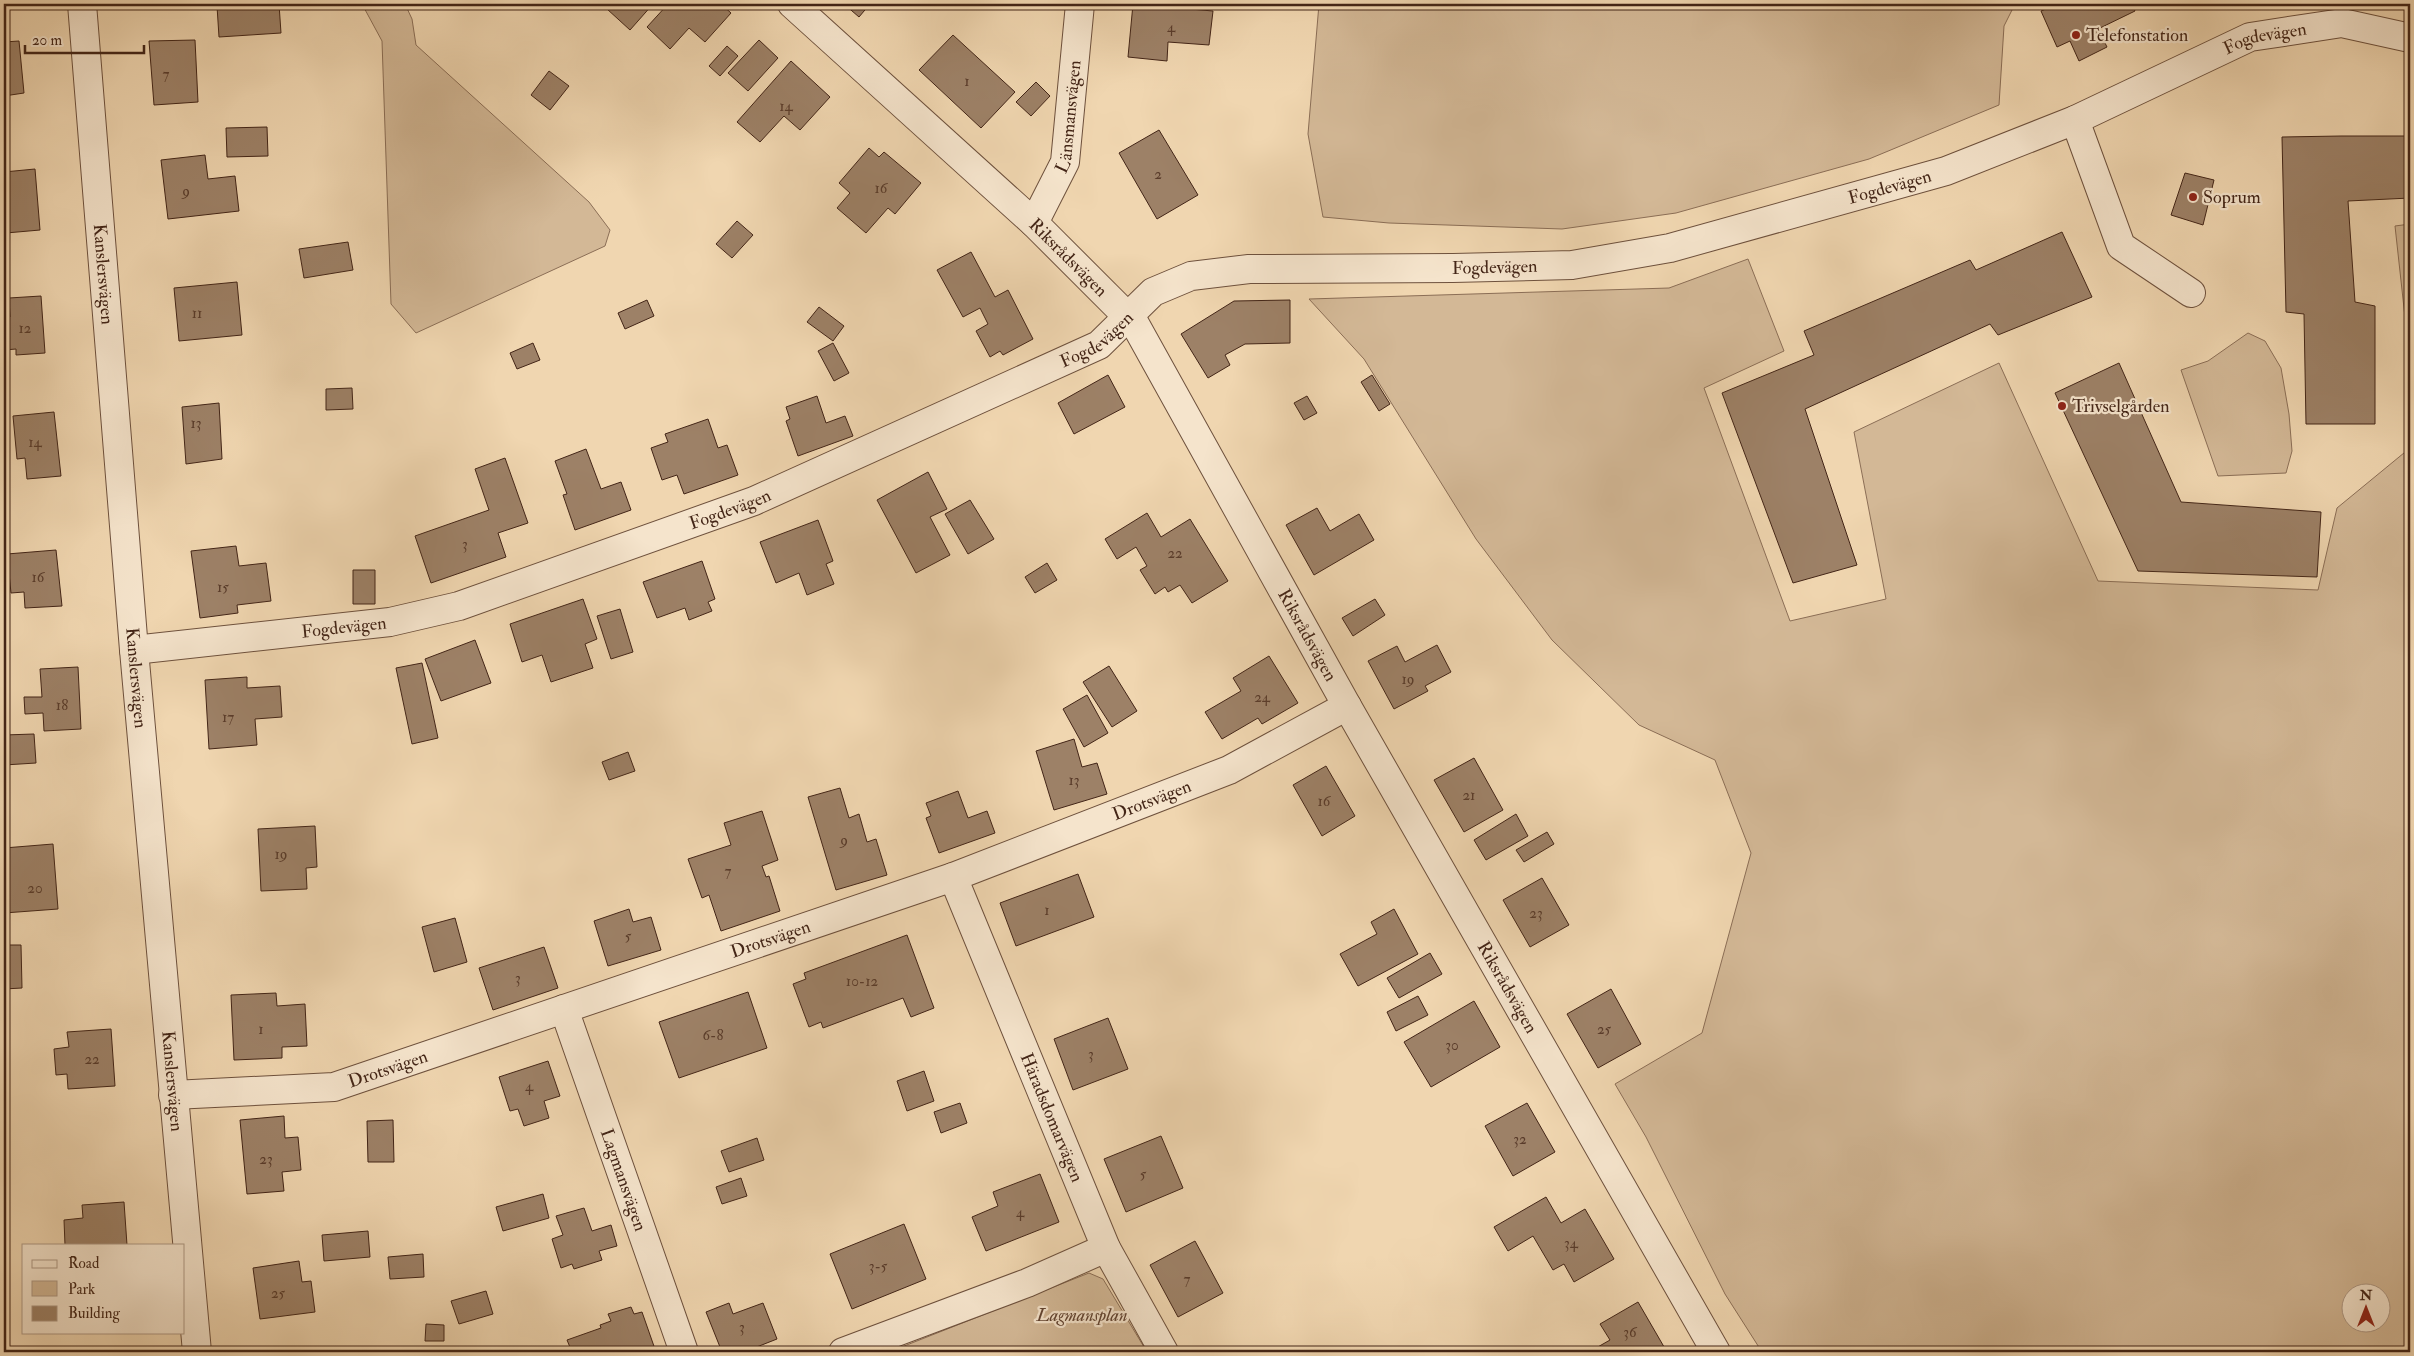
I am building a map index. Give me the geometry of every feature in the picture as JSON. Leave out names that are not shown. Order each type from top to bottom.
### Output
[{"type":"street","name":"Kanslersvägen","points":[[82,4],[134,650],[197,1352]]},
{"type":"street","name":"Riksrådsvägen","points":[[792,4],[1034,223],[1135,324],[1347,706],[1716,1352]]},
{"type":"street","name":"Länsmansvägen","points":[[1034,223],[1065,162],[1080,4]]},
{"type":"street","name":"Fogdevägen","points":[[134,650],[390,622],[459,606],[754,501],[1099,346],[1153,292],[1191,276],[1239,270],[1572,265],[1670,248],[1946,172],[2075,120],[2250,37],[2342,23],[2410,38]]},
{"type":"street","points":[[2075,120],[2122,246],[2191,293]]},
{"type":"street","name":"Drotsvägen","points":[[173,1095],[334,1087],[954,878],[1229,770],[1347,706]]},
{"type":"street","name":"Häradsdomarvägen","points":[[954,878],[1106,1248],[1164,1352]]},
{"type":"street","name":"Lagmansvägen","points":[[564,1009],[684,1352]]},
{"type":"street","points":[[843,1352],[1027,1283],[1106,1248]]},
{"type":"green space","points":[[362,4],[405,4],[412,19],[416,45],[589,202],[610,230],[605,246],[416,333],[391,304],[382,41]]},
{"type":"green space","points":[[1319,4],[2015,4],[2004,26],[1999,105],[1869,159],[1676,213],[1562,229],[1389,223],[1323,217],[1308,134]]},
{"type":"green space","points":[[2410,224],[2410,363],[2395,226]]},
{"type":"green space","points":[[1748,259],[1784,351],[1704,388],[1790,621],[1886,599],[1854,432],[1999,363],[2098,581],[2318,590],[2337,508],[2410,448],[2410,1352],[1762,1352],[1725,1294],[1646,1137],[1615,1084],[1702,1033],[1751,853],[1715,760],[1639,725],[1552,640],[1476,539],[1364,359],[1309,299],[1669,288]]},
{"type":"green space","name":"Trivselgården","points":[[2248,333],[2265,341],[2281,368],[2289,414],[2292,451],[2286,473],[2218,476],[2181,370],[2208,361]]},
{"type":"green space","name":"Lagmansplan","points":[[1089,1273],[1103,1279],[1147,1352],[889,1352]]},
{"type":"building","points":[[279,4],[281,33],[219,37],[217,6]]},
{"type":"building","points":[[612,4],[653,4],[630,30],[607,9]]},
{"type":"building","points":[[668,4],[721,4],[731,13],[705,42],[689,28],[670,49],[647,27]]},
{"type":"building","points":[[844,4],[870,4],[859,17]]},
{"type":"building","points":[[1133,4],[1213,11],[1209,45],[1168,42],[1167,61],[1128,57]]},
{"type":"building","name":"Telefonstation","points":[[2058,4],[2132,4],[2135,11],[2098,29],[2107,47],[2079,61],[2070,41],[2057,47],[2041,11]]},
{"type":"building","points":[[953,35],[1015,92],[981,128],[919,70]]},
{"type":"building","points":[[195,40],[198,102],[154,105],[149,41]]},
{"type":"building","points":[[759,40],[778,58],[748,91],[728,73]]},
{"type":"building","points":[[19,41],[24,93],[4,96],[4,42]]},
{"type":"building","points":[[727,46],[738,56],[720,76],[709,66]]},
{"type":"building","points":[[791,61],[830,97],[800,130],[784,116],[760,142],[737,122]]},
{"type":"building","points":[[549,71],[569,86],[550,110],[531,95]]},
{"type":"building","points":[[1036,82],[1050,96],[1031,116],[1016,102]]},
{"type":"building","points":[[267,127],[268,156],[227,157],[226,128]]},
{"type":"building","points":[[1159,130],[1198,195],[1157,219],[1119,153]]},
{"type":"building","points":[[2410,136],[2410,198],[2348,201],[2355,302],[2375,306],[2375,424],[2306,424],[2304,314],[2286,312],[2282,137]]},
{"type":"building","points":[[869,148],[879,157],[884,152],[921,183],[895,214],[888,208],[866,233],[837,208],[850,193],[839,183]]},
{"type":"building","points":[[205,155],[208,179],[235,176],[239,211],[168,219],[161,160]]},
{"type":"building","points":[[35,169],[40,230],[6,233],[4,172]]},
{"type":"building","name":"Soprum","points":[[2185,173],[2214,180],[2203,225],[2171,215]]},
{"type":"building","points":[[737,221],[753,235],[732,258],[716,244]]},
{"type":"building","points":[[2062,232],[2092,297],[1998,335],[1990,324],[1805,409],[1857,565],[1793,583],[1722,393],[1814,355],[1804,331],[1970,260],[1976,270]]},
{"type":"building","points":[[348,242],[353,270],[304,278],[299,249]]},
{"type":"building","points":[[971,252],[995,297],[1008,290],[1033,339],[1003,355],[1000,351],[990,357],[976,331],[988,324],[980,308],[963,317],[937,270]]},
{"type":"building","points":[[237,282],[242,335],[179,341],[174,288]]},
{"type":"building","points":[[41,296],[45,353],[16,355],[16,349],[4,350],[4,317],[10,317],[9,298]]},
{"type":"building","points":[[647,300],[654,316],[625,329],[618,313]]},
{"type":"building","points":[[1290,300],[1290,343],[1245,344],[1225,355],[1230,365],[1208,378],[1181,334],[1234,301]]},
{"type":"building","points":[[819,307],[844,326],[833,341],[807,322]]},
{"type":"building","points":[[533,343],[540,360],[517,369],[510,353]]},
{"type":"building","points":[[833,343],[849,373],[834,381],[818,351]]},
{"type":"building","points":[[2119,363],[2181,502],[2321,512],[2317,577],[2138,571],[2055,393]]},
{"type":"building","points":[[1108,375],[1125,407],[1074,434],[1058,403]]},
{"type":"building","points":[[1372,375],[1390,404],[1379,411],[1361,382]]},
{"type":"building","points":[[352,388],[353,409],[326,410],[326,389]]},
{"type":"building","points":[[817,396],[826,423],[845,416],[853,436],[798,456],[786,421],[790,419],[786,407]]},
{"type":"building","points":[[1307,396],[1317,413],[1304,420],[1294,403]]},
{"type":"building","points":[[219,403],[222,459],[186,464],[182,407]]},
{"type":"building","points":[[54,412],[61,476],[27,479],[25,458],[17,459],[13,416]]},
{"type":"building","points":[[708,419],[718,448],[727,445],[738,475],[684,494],[677,475],[662,480],[651,448],[668,442],[665,434]]},
{"type":"building","points":[[586,449],[601,489],[621,482],[631,510],[575,530],[563,495],[567,494],[555,461]]},
{"type":"building","points":[[505,458],[528,523],[498,533],[506,557],[431,583],[415,536],[489,510],[475,469]]},
{"type":"building","points":[[928,472],[947,509],[930,517],[950,555],[916,573],[877,500]]},
{"type":"building","points":[[970,500],[994,539],[968,554],[945,514]]},
{"type":"building","points":[[1317,508],[1330,531],[1359,514],[1374,540],[1314,575],[1286,525]]},
{"type":"building","points":[[1147,513],[1161,537],[1190,519],[1228,581],[1192,603],[1180,585],[1168,592],[1165,587],[1155,594],[1140,570],[1147,566],[1136,547],[1117,559],[1105,539]]},
{"type":"building","points":[[818,520],[833,561],[826,564],[834,584],[807,595],[799,573],[776,583],[760,542]]},
{"type":"building","points":[[236,546],[239,566],[266,563],[271,601],[237,605],[238,613],[200,618],[191,551]]},
{"type":"building","points":[[56,550],[62,606],[25,608],[24,592],[11,593],[7,554]]},
{"type":"building","points":[[702,561],[715,599],[708,602],[712,611],[689,620],[685,608],[657,618],[643,582]]},
{"type":"building","points":[[1047,563],[1057,580],[1035,593],[1025,577]]},
{"type":"building","points":[[353,570],[375,570],[375,604],[353,604]]},
{"type":"building","points":[[583,599],[597,639],[585,644],[593,668],[551,682],[542,655],[522,662],[510,624]]},
{"type":"building","points":[[1375,599],[1385,615],[1353,636],[1342,618]]},
{"type":"building","points":[[620,609],[633,652],[611,659],[597,616]]},
{"type":"building","points":[[475,640],[491,683],[441,701],[425,659]]},
{"type":"building","points":[[1437,645],[1451,672],[1425,686],[1428,691],[1394,709],[1368,661],[1397,646],[1405,662]]},
{"type":"building","points":[[1269,656],[1298,703],[1262,724],[1258,718],[1222,739],[1205,712],[1241,691],[1233,678]]},
{"type":"building","points":[[422,663],[438,738],[412,744],[396,668]]},
{"type":"building","points":[[1109,666],[1137,711],[1112,727],[1083,682]]},
{"type":"building","points":[[78,667],[81,729],[44,731],[43,713],[25,714],[24,697],[42,697],[40,669]]},
{"type":"building","points":[[247,677],[247,688],[280,686],[282,717],[255,719],[257,745],[209,749],[205,680]]},
{"type":"building","points":[[1087,695],[1108,733],[1084,747],[1063,709]]},
{"type":"building","points":[[34,734],[36,763],[4,765],[4,735]]},
{"type":"building","points":[[1074,739],[1082,767],[1097,763],[1107,794],[1054,810],[1036,751]]},
{"type":"building","points":[[628,752],[635,771],[609,780],[602,762]]},
{"type":"building","points":[[1474,758],[1503,810],[1464,832],[1434,780]]},
{"type":"building","points":[[1326,766],[1355,816],[1322,836],[1293,785]]},
{"type":"building","points":[[840,788],[849,818],[859,814],[867,842],[876,839],[887,875],[836,890],[808,797]]},
{"type":"building","points":[[958,791],[968,818],[987,811],[995,833],[939,853],[926,818],[931,816],[926,803]]},
{"type":"building","points":[[762,811],[778,860],[762,866],[766,877],[769,876],[780,911],[721,931],[709,895],[702,898],[688,859],[731,845],[724,823]]},
{"type":"building","points":[[1516,814],[1528,836],[1486,860],[1474,840]]},
{"type":"building","points":[[315,826],[317,867],[306,868],[307,889],[261,891],[258,829]]},
{"type":"building","points":[[1547,832],[1554,844],[1524,862],[1516,850]]},
{"type":"building","points":[[53,844],[58,909],[4,913],[4,874],[6,874],[4,848]]},
{"type":"building","points":[[1078,874],[1094,917],[1016,946],[1000,903]]},
{"type":"building","points":[[1542,878],[1569,925],[1530,947],[1503,900]]},
{"type":"building","points":[[629,909],[633,922],[651,917],[661,950],[608,966],[594,921]]},
{"type":"building","points":[[1394,909],[1418,954],[1358,986],[1340,954],[1377,934],[1371,922]]},
{"type":"building","points":[[455,918],[467,962],[434,972],[422,927]]},
{"type":"building","points":[[907,935],[934,1008],[911,1017],[903,998],[823,1028],[821,1022],[809,1027],[793,984],[806,979],[804,973]]},
{"type":"building","points":[[4,945],[21,945],[22,988],[4,989]]},
{"type":"building","points":[[544,947],[558,988],[493,1010],[479,968]]},
{"type":"building","points":[[1430,953],[1442,974],[1399,998],[1387,978]]},
{"type":"building","points":[[1611,989],[1641,1044],[1598,1068],[1567,1014]]},
{"type":"building","points":[[748,992],[767,1048],[679,1078],[659,1022]]},
{"type":"building","points":[[276,993],[277,1006],[305,1004],[307,1046],[282,1047],[282,1058],[234,1060],[231,995]]},
{"type":"building","points":[[1418,996],[1428,1015],[1396,1031],[1387,1012]]},
{"type":"building","points":[[1474,1001],[1500,1047],[1431,1087],[1404,1042]]},
{"type":"building","points":[[1108,1018],[1128,1069],[1073,1090],[1054,1039]]},
{"type":"building","points":[[111,1029],[115,1086],[68,1089],[67,1074],[56,1075],[54,1049],[69,1047],[67,1032]]},
{"type":"building","points":[[548,1061],[560,1096],[544,1101],[549,1118],[524,1126],[518,1109],[510,1111],[499,1077]]},
{"type":"building","points":[[924,1071],[934,1101],[907,1111],[897,1081]]},
{"type":"building","points":[[960,1103],[967,1123],[941,1133],[934,1112]]},
{"type":"building","points":[[1527,1103],[1555,1152],[1513,1176],[1485,1126]]},
{"type":"building","points":[[284,1116],[285,1138],[298,1137],[301,1170],[282,1172],[284,1191],[247,1194],[240,1120]]},
{"type":"building","points":[[393,1120],[394,1162],[368,1162],[367,1121]]},
{"type":"building","points":[[1161,1136],[1183,1188],[1126,1212],[1104,1159]]},
{"type":"building","points":[[757,1138],[764,1160],[729,1172],[721,1151]]},
{"type":"building","points":[[1040,1174],[1059,1222],[986,1251],[972,1217],[998,1206],[993,1192]]},
{"type":"building","points":[[741,1178],[747,1196],[722,1204],[716,1187]]},
{"type":"building","points":[[543,1194],[549,1218],[503,1231],[496,1207]]},
{"type":"building","points":[[1546,1197],[1561,1223],[1585,1209],[1614,1259],[1574,1282],[1564,1264],[1553,1270],[1533,1236],[1508,1251],[1494,1227]]},
{"type":"building","points":[[124,1202],[127,1244],[65,1244],[64,1220],[83,1218],[82,1205]]},
{"type":"building","points":[[584,1208],[592,1231],[611,1225],[617,1246],[599,1251],[602,1260],[574,1269],[572,1264],[561,1268],[552,1239],[563,1235],[556,1216]]},
{"type":"building","points":[[904,1224],[926,1279],[852,1309],[830,1254]]},
{"type":"building","points":[[368,1231],[370,1257],[324,1261],[322,1235]]},
{"type":"building","points":[[1195,1241],[1223,1293],[1178,1317],[1150,1265]]},
{"type":"building","points":[[423,1254],[424,1277],[390,1279],[388,1257]]},
{"type":"building","points":[[299,1261],[302,1282],[311,1281],[315,1312],[260,1319],[253,1268]]},
{"type":"building","points":[[486,1291],[493,1314],[459,1324],[451,1301]]},
{"type":"building","points":[[1638,1302],[1667,1352],[1589,1352],[1610,1340],[1600,1324]]},
{"type":"building","points":[[729,1303],[733,1314],[763,1303],[777,1339],[744,1352],[722,1352],[706,1312]]},
{"type":"building","points":[[631,1307],[634,1314],[642,1312],[656,1352],[572,1352],[567,1340],[601,1328],[600,1325],[611,1321],[608,1314]]},
{"type":"building","points":[[426,1324],[444,1325],[444,1341],[425,1341]]},
{"type":"building","points":[[454,1349],[454,1352],[416,1352],[416,1351]]},
{"type":"place","name":"Telefonstation","points":[[2076,35]]},
{"type":"place","name":"Soprum","points":[[2193,197]]},
{"type":"place","name":"Trivselgården","points":[[2062,406]]}]
